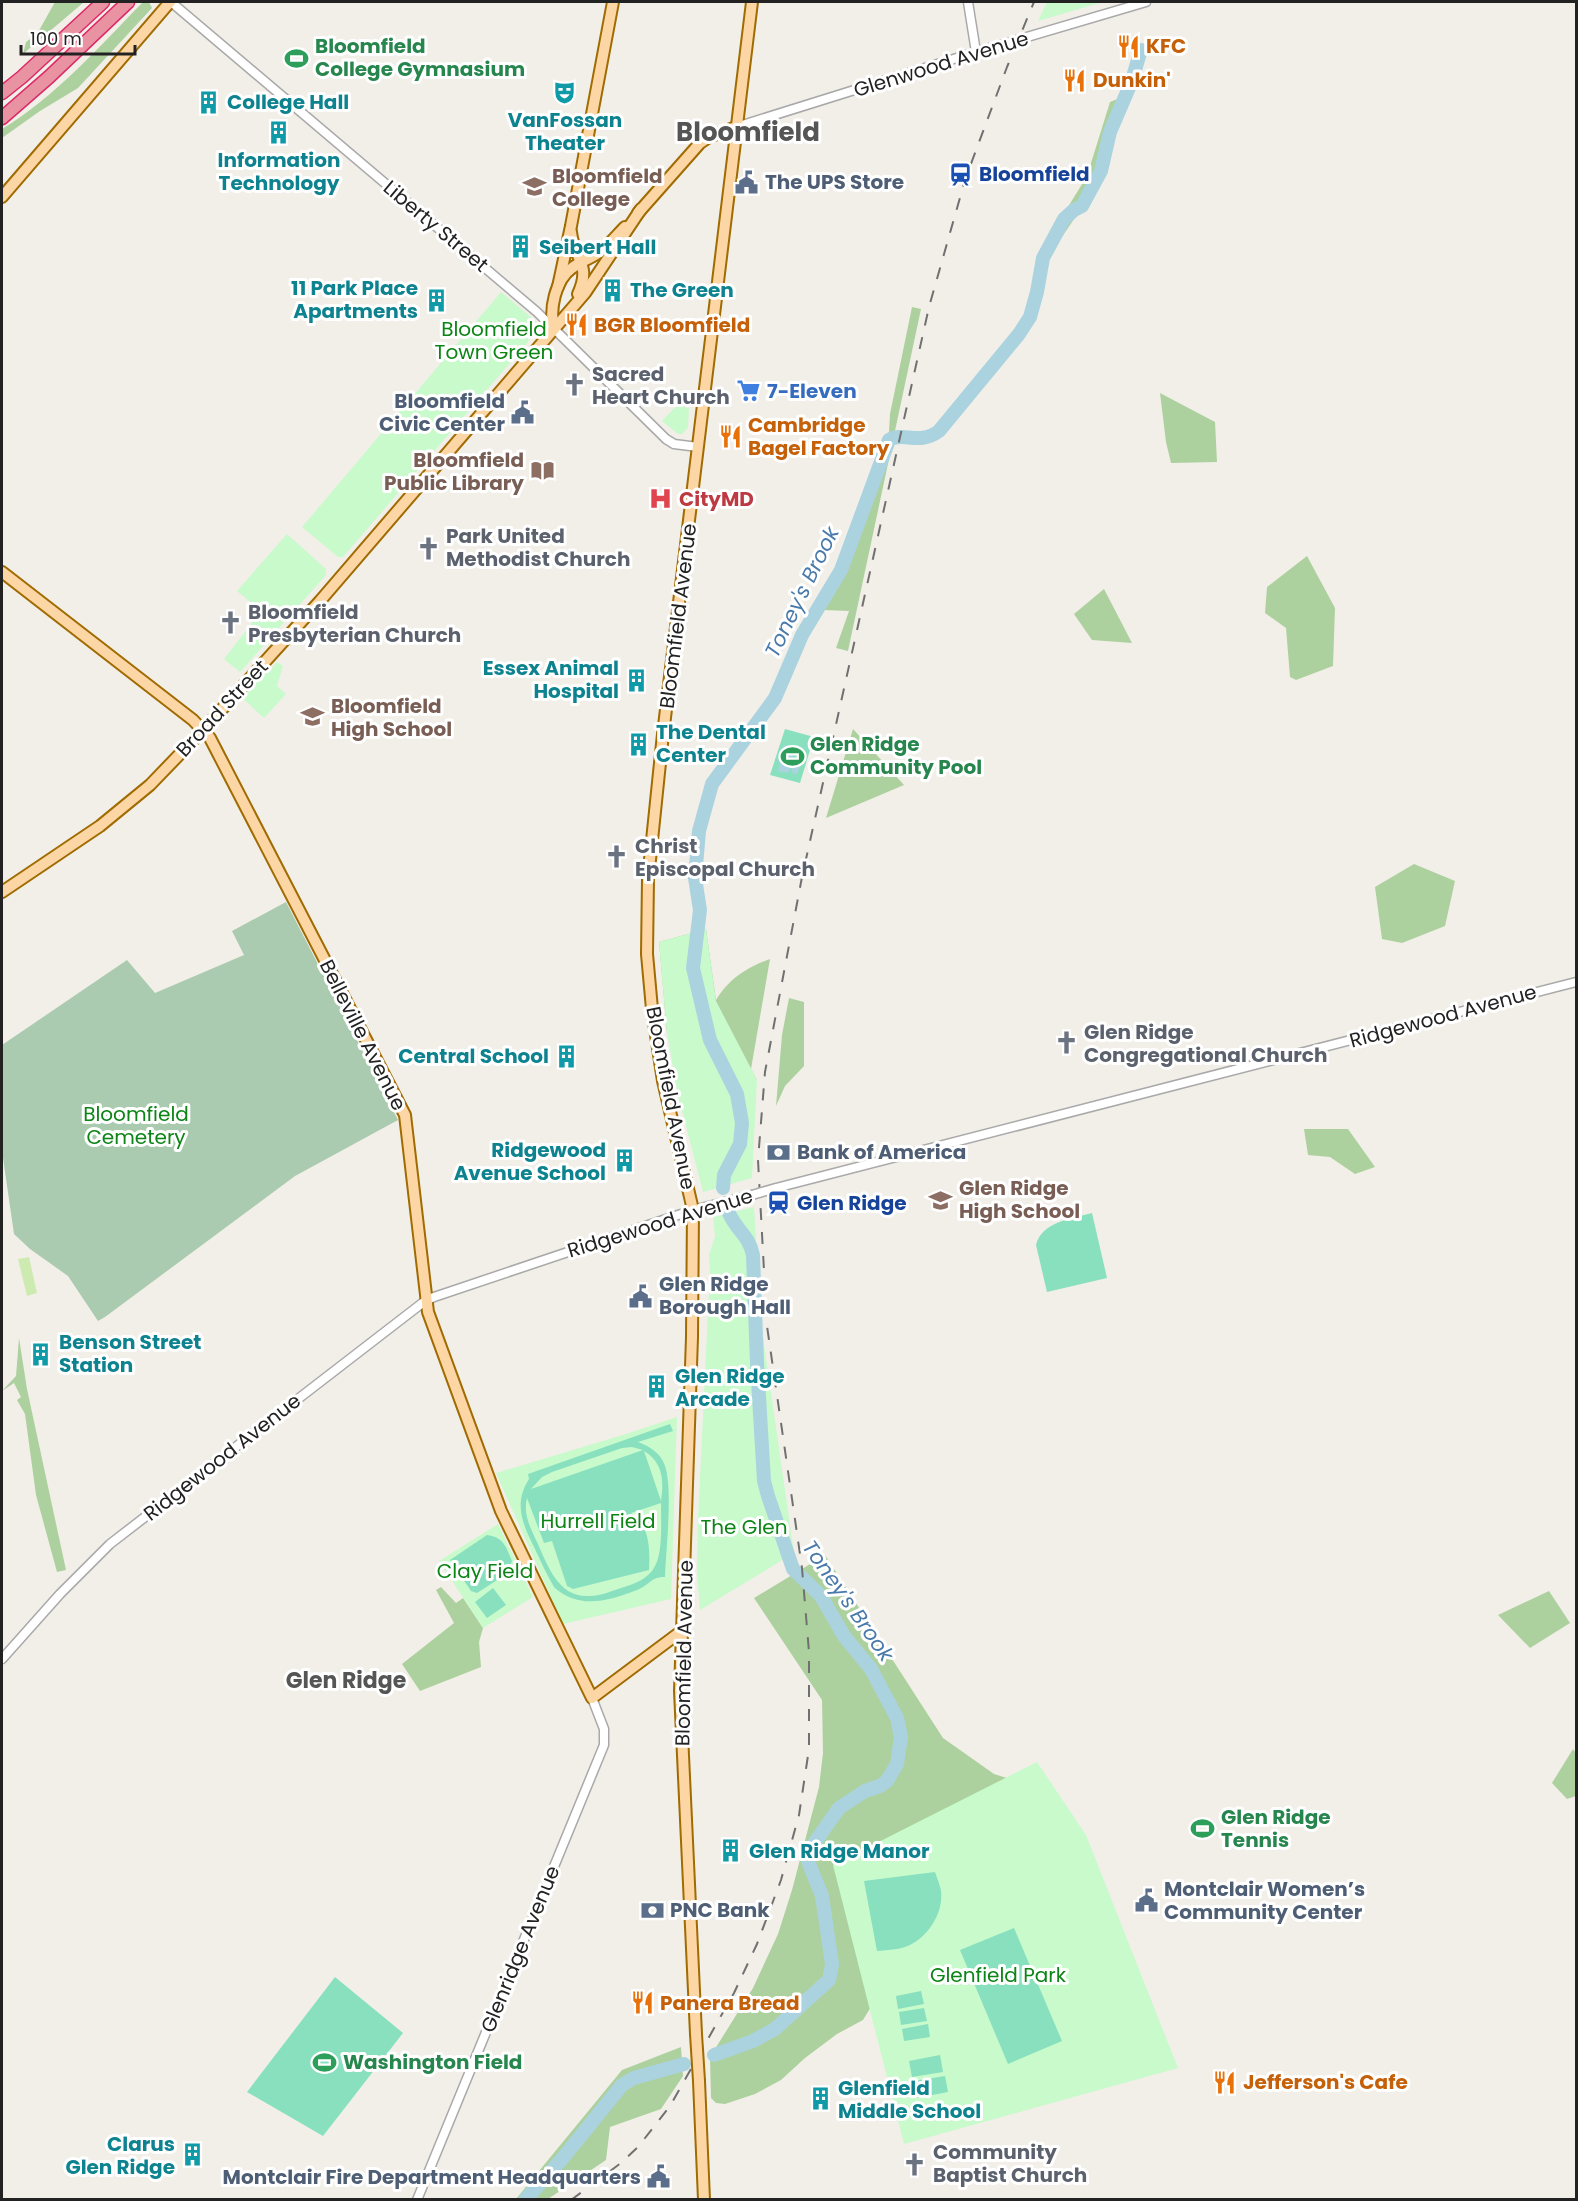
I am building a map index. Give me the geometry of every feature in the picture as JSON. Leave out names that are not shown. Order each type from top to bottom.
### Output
[{"type":"highway","points":[[2,93],[103,2]]},
{"type":"highway","points":[[2,118],[128,2]]},
{"type":"main road","points":[[2,197],[170,2]]},
{"type":"main road","points":[[554,329],[553,313],[572,226],[613,2]]},
{"type":"main road","name":"Bloomfield Avenue","points":[[704,2199],[680,1691],[692,1337],[693,1210],[658,1053],[646,934],[649,856],[752,2]]},
{"type":"main road","name":"Broad Street","points":[[558,287],[566,273],[604,248],[700,142],[736,128]]},
{"type":"main road","name":"Broad Street","points":[[2,892],[100,826],[150,785],[203,730],[320,601],[554,329],[588,288],[641,209]]},
{"type":"main road","points":[[572,226],[573,243],[582,262],[583,281],[573,306]]},
{"type":"main road","name":"Belleville Avenue","points":[[2,572],[203,730],[210,738],[405,1115],[425,1301],[501,1512],[592,1698]]},
{"type":"main road","points":[[592,1698],[683,1630]]},
{"type":"street","name":"Liberty Street","points":[[170,2],[530,306],[666,439],[674,444],[698,447]]},
{"type":"street","points":[[968,2],[976,52]]},
{"type":"street","name":"Glenwood Avenue","points":[[736,128],[976,52],[1146,2]]},
{"type":"street","name":"Ridgewood Avenue","points":[[2,1659],[110,1544],[425,1301],[434,1297],[693,1210],[1576,982]]},
{"type":"street","name":"Glenridge Avenue","points":[[417,2199],[604,1745],[604,1729],[592,1698]]},
{"type":"green space","points":[[55,2],[84,2],[23,54],[26,42],[37,34]]},
{"type":"green space","points":[[143,2],[149,2],[152,8],[78,88],[2,138],[2,129],[58,87]]},
{"type":"green space","points":[[1047,2],[1103,2],[1038,21]]},
{"type":"green space","points":[[1137,77],[1096,187],[1055,247],[1041,251],[1087,176],[1110,102],[1120,98]]},
{"type":"green space","name":"Bloomfield Town Green","points":[[501,292],[538,323],[528,342],[343,557],[338,557],[302,527]]},
{"type":"green space","points":[[912,307],[921,309],[848,651],[836,648],[849,611],[823,610],[817,605],[840,566],[889,432],[890,414]]},
{"type":"green space","points":[[1160,393],[1215,422],[1217,462],[1171,463]]},
{"type":"green space","points":[[690,395],[691,400],[687,400],[686,408],[689,408],[688,428],[682,434],[678,434],[662,421]]},
{"type":"green space","points":[[287,534],[326,569],[326,575],[240,672],[224,659],[261,611],[237,591]]},
{"type":"green space","points":[[1307,556],[1335,608],[1333,666],[1296,680],[1290,677],[1286,628],[1265,613],[1267,587]]},
{"type":"green space","points":[[1104,589],[1132,643],[1092,640],[1074,614]]},
{"type":"green space","points":[[277,662],[283,666],[277,686],[286,694],[264,718],[242,698]]},
{"type":"green space","name":"Glen Ridge Community Pool","points":[[785,729],[814,737],[800,783],[770,775]]},
{"type":"green space","points":[[853,729],[904,785],[826,818]]},
{"type":"green space","points":[[1414,864],[1455,881],[1445,926],[1402,943],[1382,939],[1375,887]]},
{"type":"green space","name":"Bloomfield Cemetery","points":[[286,902],[398,1120],[295,1176],[98,1321],[68,1276],[30,1249],[14,1234],[2,1151],[2,1045],[127,960],[155,993],[244,955],[232,931]]},
{"type":"green space","points":[[706,929],[716,1000],[739,975],[770,959],[751,1069],[757,1080],[716,1091],[667,1033],[659,942]]},
{"type":"green space","points":[[706,929],[716,1001],[757,1080],[752,1178],[703,1192],[678,1095],[667,1033],[659,942]]},
{"type":"green space","points":[[789,998],[804,1002],[804,1066],[785,1086],[776,1106],[782,1035]]},
{"type":"green space","points":[[1304,1129],[1348,1129],[1375,1167],[1355,1174],[1330,1157],[1308,1155]]},
{"type":"green space","name":"The Glen","points":[[754,1207],[762,1330],[794,1553],[700,1610],[697,1572],[698,1518],[709,1255],[715,1236],[713,1217]]},
{"type":"green space","points":[[1092,1213],[1107,1278],[1047,1292],[1036,1245],[1039,1237],[1059,1222]]},
{"type":"green space","points":[[29,1257],[37,1293],[27,1296],[18,1259]]},
{"type":"green space","points":[[19,1338],[27,1389],[66,1570],[57,1572],[36,1495],[25,1414],[17,1400],[21,1397],[14,1383],[2,1391],[16,1376]]},
{"type":"green space","name":"Hurrell Field","points":[[677,1417],[671,1599],[563,1624],[496,1473]]},
{"type":"green space","name":"Hurrell Field","points":[[670,1424],[673,1431],[638,1442],[658,1454],[663,1461],[667,1476],[669,1504],[665,1577],[656,1578],[637,1590],[594,1601],[573,1599],[554,1587],[524,1523],[521,1506],[524,1488],[529,1479],[528,1474]],"holes":[[[632,1447],[643,1450],[531,1489],[542,1477],[552,1472],[622,1448]],[[644,1451],[659,1466],[662,1486],[661,1501]],[[527,1498],[544,1543],[552,1541],[567,1586],[573,1589],[649,1570],[648,1538],[642,1524],[631,1513],[661,1503],[658,1560],[649,1574],[631,1585],[590,1596],[570,1592],[556,1579],[545,1561],[526,1510]]]},
{"type":"green space","name":"Clay Field","points":[[498,1524],[533,1597],[483,1628],[439,1561]]},
{"type":"green space","points":[[487,1535],[501,1540],[512,1561],[508,1573],[477,1593],[471,1591],[450,1560]]},
{"type":"green space","points":[[825,1555],[943,1738],[994,1774],[1010,1779],[863,2020],[837,2034],[781,2080],[755,2094],[725,2104],[716,2103],[711,2098],[710,2057],[753,1988],[778,1934],[819,1787],[823,1753],[822,1700],[754,1598]]},
{"type":"green space","points":[[441,1587],[456,1603],[463,1598],[483,1628],[479,1642],[481,1667],[420,1691],[402,1664],[454,1623],[436,1590]]},
{"type":"green space","points":[[493,1588],[506,1605],[487,1618],[475,1602]]},
{"type":"green space","points":[[1549,1591],[1570,1623],[1530,1648],[1498,1615]]},
{"type":"green space","points":[[1573,1749],[1576,1753],[1576,1796],[1567,1799],[1552,1783]]},
{"type":"green space","name":"Glenfield Park","points":[[1037,1762],[1086,1835],[1178,2068],[904,2144],[833,1865]]},
{"type":"green space","points":[[935,1872],[941,1889],[941,1900],[932,1925],[913,1944],[898,1949],[877,1951],[864,1881]]},
{"type":"green space","points":[[1014,1928],[1062,2041],[1008,2064],[960,1950]]},
{"type":"green space","name":"Washington Field","points":[[335,1977],[403,2033],[323,2136],[247,2092]]},
{"type":"green space","points":[[921,1991],[924,2004],[898,2009],[896,1996]]},
{"type":"green space","points":[[924,2008],[927,2021],[901,2025],[899,2012]]},
{"type":"green space","points":[[928,2024],[930,2037],[904,2041],[902,2029]]},
{"type":"green space","points":[[681,2047],[683,2076],[661,2109],[610,2127],[606,2160],[548,2199],[516,2199],[622,2070]]},
{"type":"green space","points":[[940,2055],[943,2072],[912,2077],[909,2061]]},
{"type":"green space","points":[[945,2076],[948,2092],[917,2098],[914,2081]]},
{"type":"water","points":[[784,745],[795,748],[792,760],[801,762],[797,774],[792,773],[791,766],[788,773],[778,771],[780,762],[778,761]]},
{"type":"waterway","name":"Toney's Brook","points":[[723,1188],[724,1175],[740,1144],[742,1123],[737,1094],[710,1040],[693,968],[700,910],[695,878],[699,831],[712,784],[775,698],[802,635],[841,570],[889,440],[900,437],[925,437],[939,431],[1019,334],[1030,317],[1043,258],[1064,219],[1082,206],[1101,171],[1110,132],[1131,83],[1141,50]]},
{"type":"waterway","name":"Toney's Brook","points":[[714,2055],[753,2041],[775,2029],[829,1980],[832,1964],[822,1896],[808,1861],[808,1852],[839,1808],[865,1791],[887,1781],[897,1764],[901,1737],[897,1718],[871,1669],[844,1636],[821,1596],[793,1569],[768,1496],[764,1481],[753,1255],[749,1242],[729,1213]]},
{"type":"waterway","name":"Toney's Brook","points":[[525,2200],[562,2159],[622,2085],[634,2078],[684,2064]]},
{"type":"railway","points":[[571,2200],[621,2163],[638,2147],[670,2106],[734,1993],[757,1944],[781,1880],[799,1815],[809,1749],[809,1652],[802,1568],[767,1326],[758,1160],[765,1072],[802,877],[929,307],[965,180],[1034,2]]},
{"type":"place","name":"KFC","points":[[1128,46]]},
{"type":"place","name":"Bloomfield College Gymnasium","points":[[297,58]]},
{"type":"place","name":"Dunkin'","points":[[1075,80]]},
{"type":"place","name":"VanFossan Theater","points":[[565,93]]},
{"type":"place","name":"College Hall","points":[[209,102]]},
{"type":"place","name":"Information Technology","points":[[279,133]]},
{"type":"place","name":"Bloomfield","points":[[961,174]]},
{"type":"place","name":"The UPS Store","points":[[747,182]]},
{"type":"place","name":"Bloomfield College","points":[[534,187]]},
{"type":"place","name":"Seibert Hall","points":[[521,247]]},
{"type":"place","name":"The Green","points":[[612,290]]},
{"type":"place","name":"11 Park Place Apartments","points":[[436,300]]},
{"type":"place","name":"BGR Bloomfield","points":[[576,325]]},
{"type":"place","name":"Sacred Heart Church","points":[[574,385]]},
{"type":"place","name":"7-Eleven","points":[[749,391]]},
{"type":"place","name":"Bloomfield Civic Center","points":[[523,413]]},
{"type":"place","name":"Cambridge Bagel Factory","points":[[730,437]]},
{"type":"place","name":"Bloomfield Public Library","points":[[542,471]]},
{"type":"place","name":"CityMD","points":[[661,499]]},
{"type":"place","name":"Park United Methodist Church","points":[[428,548]]},
{"type":"place","name":"Bloomfield Presbyterian Church","points":[[230,623]]},
{"type":"place","name":"Essex Animal Hospital","points":[[637,680]]},
{"type":"place","name":"Bloomfield High School","points":[[313,717]]},
{"type":"place","name":"The Dental Center","points":[[638,744]]},
{"type":"place","name":"Glen Ridge Community Pool","points":[[792,756]]},
{"type":"place","name":"Christ Episcopal Church","points":[[617,857]]},
{"type":"place","name":"Glen Ridge Congregational Church","points":[[1066,1043]]},
{"type":"place","name":"Central School","points":[[567,1056]]},
{"type":"place","name":"Bank of America","points":[[779,1152]]},
{"type":"place","name":"Ridgewood Avenue School","points":[[624,1161]]},
{"type":"place","name":"Glen Ridge High School","points":[[941,1200]]},
{"type":"place","name":"Glen Ridge","points":[[779,1203]]},
{"type":"place","name":"Glen Ridge Borough Hall","points":[[641,1296]]},
{"type":"place","name":"Benson Street Station","points":[[41,1354]]},
{"type":"place","name":"Glen Ridge Arcade","points":[[657,1387]]},
{"type":"place","name":"Glen Ridge Tennis","points":[[1203,1829]]},
{"type":"place","name":"Glen Ridge Manor","points":[[731,1851]]},
{"type":"place","name":"Montclair Women’s Community Center","points":[[1146,1901]]},
{"type":"place","name":"PNC Bank","points":[[652,1910]]},
{"type":"place","name":"Panera Bread","points":[[642,2003]]},
{"type":"place","name":"Washington Field","points":[[325,2062]]},
{"type":"place","name":"Jefferson's Cafe","points":[[1225,2082]]},
{"type":"place","name":"Glenfield Middle School","points":[[820,2099]]},
{"type":"place","name":"Clarus Glen Ridge","points":[[193,2155]]},
{"type":"place","name":"Community Baptist Church","points":[[915,2164]]},
{"type":"place","name":"Montclair Fire Department Headquarters","points":[[659,2177]]},
{"type":"district","name":"Bloomfield","points":[[748,132]]},
{"type":"district","name":"Glen Ridge","points":[[346,1680]]}]
